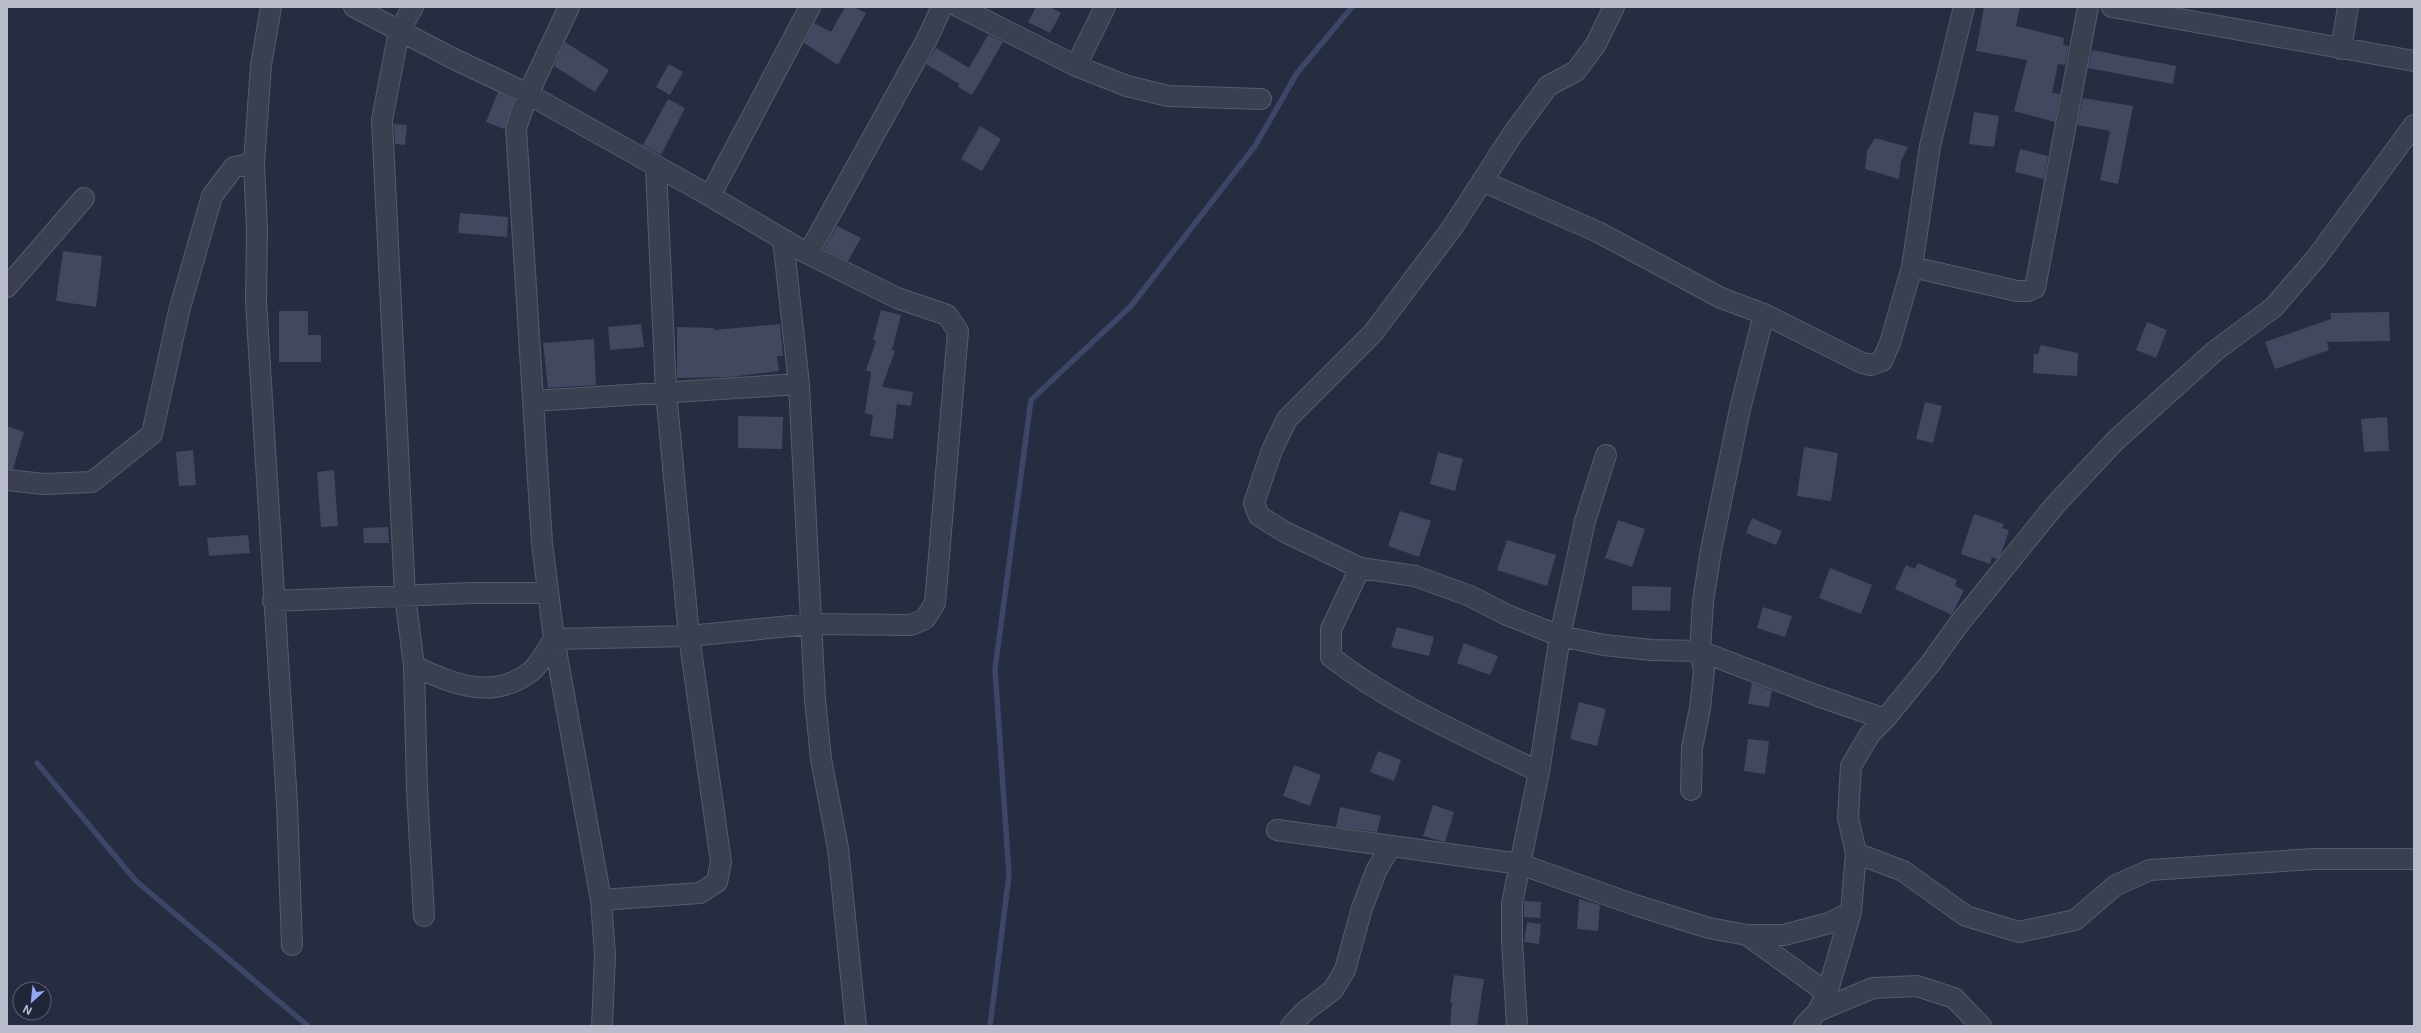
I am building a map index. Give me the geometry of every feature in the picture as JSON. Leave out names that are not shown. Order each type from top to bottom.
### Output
[{"type":"street","points":[[271,7],[261,65],[254,163],[257,230],[256,302],[273,602],[287,804],[292,945]]},
{"type":"street","points":[[354,7],[399,31],[528,94],[710,196],[808,254],[897,298],[947,315],[958,331],[935,603],[925,619],[911,625],[811,624],[689,636],[554,639]]},
{"type":"street","points":[[413,7],[399,31],[382,120],[405,595],[414,666],[417,790],[424,916]]},
{"type":"street","points":[[569,7],[528,94],[516,128],[542,543],[554,639],[601,900],[605,955],[602,1026]]},
{"type":"street","points":[[710,196],[810,7]]},
{"type":"street","points":[[808,254],[926,41],[942,7]]},
{"type":"street","points":[[959,7],[1076,66],[1127,86],[1168,96],[1261,99]]},
{"type":"street","points":[[1076,66],[1105,7]]},
{"type":"street","points":[[1614,7],[1596,44],[1576,71],[1548,86],[1512,135],[1452,228],[1374,333],[1287,419],[1272,450],[1254,503],[1259,516],[1285,532],[1360,568],[1415,576],[1470,596],[1507,615],[1560,636],[1604,645],[1652,650],[1700,651],[1812,694],[1885,719]]},
{"type":"street","points":[[1482,181],[1598,232],[1721,298],[1764,314],[1862,363],[1871,365],[1882,361],[1890,343],[1912,267],[1930,146],[1964,7]]},
{"type":"street","points":[[1912,267],[2018,291],[2028,291],[2035,288],[2088,7]]},
{"type":"street","points":[[2112,7],[2414,61]]},
{"type":"street","points":[[2341,49],[2348,7]]},
{"type":"street","points":[[1804,1026],[1818,1010],[1827,993],[1851,912],[1856,853],[1848,818],[1851,766],[1870,734],[1885,719],[1930,664],[1958,625],[2055,505],[2111,445],[2215,351],[2274,307],[2317,257],[2414,125]]},
{"type":"street","points":[[7,480],[44,484],[92,482],[152,434],[179,311],[212,196],[234,167],[254,163]]},
{"type":"street","points":[[601,900],[700,893],[717,882],[721,862],[689,636],[666,392],[656,167]]},
{"type":"street","points":[[7,287],[84,198]]},
{"type":"street","points":[[783,239],[799,384],[811,624],[821,758],[838,848],[851,957],[856,1026]]},
{"type":"street","points":[[1691,790],[1692,748],[1700,708],[1704,671],[1700,651],[1703,602],[1711,550],[1740,409],[1764,314]]},
{"type":"street","points":[[534,401],[799,384]]},
{"type":"street","points":[[1517,1026],[1512,941],[1512,903],[1540,772],[1560,636],[1585,522],[1606,454]]},
{"type":"street","points":[[1360,568],[1331,629],[1332,657],[1355,676],[1435,721],[1540,772]]},
{"type":"street","points":[[273,602],[405,595],[548,593]]},
{"type":"street","points":[[414,666],[443,679],[472,688],[490,689],[508,685],[530,673],[554,639]]},
{"type":"street","points":[[1277,830],[1520,864],[1694,924],[1747,935],[1784,935],[1829,923],[1851,912]]},
{"type":"street","points":[[1292,1026],[1304,1012],[1333,990],[1345,970],[1362,908],[1377,869],[1391,846]]},
{"type":"street","points":[[1856,853],[1904,871],[1966,916],[2019,932],[2075,920],[2116,885],[2150,870],[2313,859],[2414,859]]},
{"type":"street","points":[[1747,935],[1827,993]]},
{"type":"street","points":[[1818,1010],[1873,988],[1917,986],[1954,998],[1981,1026]]},
{"type":"building","points":[[845,7],[854,7],[866,13],[838,65],[804,43],[814,23],[831,32]]},
{"type":"building","points":[[1036,7],[1050,7],[1061,13],[1050,33],[1028,22]]},
{"type":"building","points":[[1984,7],[2020,7],[2016,26],[2064,38],[2063,45],[2069,46],[2065,65],[2058,64],[2052,93],[2060,94],[2055,122],[2014,111],[2027,60],[1976,51]]},
{"type":"building","points":[[988,35],[1003,42],[972,95],[958,87],[959,84],[926,64],[936,48],[969,68]]},
{"type":"building","points":[[565,42],[609,70],[595,92],[554,66]]},
{"type":"building","points":[[2092,50],[2176,66],[2173,84],[2088,68]]},
{"type":"building","points":[[669,64],[683,72],[670,95],[656,87]]},
{"type":"building","points":[[498,92],[514,100],[504,129],[486,122]]},
{"type":"building","points":[[2083,98],[2133,106],[2118,184],[2100,180],[2110,131],[2077,125]]},
{"type":"building","points":[[668,99],[685,108],[661,155],[643,145]]},
{"type":"building","points":[[1974,112],[1999,116],[1994,147],[1969,144]]},
{"type":"building","points":[[394,124],[407,125],[405,145],[395,144]]},
{"type":"building","points":[[980,126],[1001,139],[982,171],[961,159]]},
{"type":"building","points":[[1875,138],[1908,147],[1901,161],[1899,179],[1865,169],[1867,151]]},
{"type":"building","points":[[2020,149],[2048,156],[2044,179],[2015,172]]},
{"type":"building","points":[[460,213],[508,217],[507,237],[458,233]]},
{"type":"building","points":[[837,226],[861,238],[848,261],[824,249]]},
{"type":"building","points":[[63,251],[102,256],[96,307],[56,301]]},
{"type":"building","points":[[881,310],[901,315],[892,350],[895,351],[882,387],[913,392],[911,406],[897,404],[893,439],[870,436],[873,415],[865,413],[871,372],[866,370],[876,341],[873,340]]},
{"type":"building","points":[[279,311],[308,311],[308,335],[321,335],[321,362],[279,362]]},
{"type":"building","points":[[2389,312],[2390,341],[2327,342],[2329,350],[2275,369],[2265,342],[2331,319],[2331,313]]},
{"type":"building","points":[[2147,322],[2167,330],[2156,358],[2136,350]]},
{"type":"building","points":[[641,324],[644,347],[610,350],[608,327]]},
{"type":"building","points":[[780,324],[783,356],[777,356],[779,371],[730,377],[677,378],[677,327],[714,328],[714,330]]},
{"type":"building","points":[[594,339],[596,385],[548,388],[543,343]]},
{"type":"building","points":[[2041,345],[2078,353],[2077,376],[2033,373],[2034,354],[2038,354]]},
{"type":"building","points":[[1925,402],[1942,406],[1933,443],[1916,439]]},
{"type":"building","points":[[738,416],[783,417],[782,449],[738,448]]},
{"type":"building","points":[[2387,417],[2389,451],[2364,452],[2361,419]]},
{"type":"building","points":[[7,426],[24,432],[13,469],[7,469]]},
{"type":"building","points":[[1804,447],[1838,453],[1831,501],[1797,496]]},
{"type":"building","points":[[193,450],[196,485],[179,486],[176,452]]},
{"type":"building","points":[[1438,452],[1463,459],[1455,491],[1430,484]]},
{"type":"building","points":[[334,470],[338,526],[321,527],[317,472]]},
{"type":"building","points":[[1400,511],[1431,521],[1419,557],[1388,546]]},
{"type":"building","points":[[1974,514],[2004,524],[2002,528],[2009,530],[2001,554],[1997,559],[1992,557],[1990,564],[1961,554]]},
{"type":"building","points":[[1752,518],[1782,531],[1776,545],[1746,533]]},
{"type":"building","points":[[1618,520],[1645,529],[1632,567],[1605,558]]},
{"type":"building","points":[[388,527],[389,543],[364,543],[363,528]]},
{"type":"building","points":[[248,535],[250,553],[209,556],[207,538]]},
{"type":"building","points":[[1507,540],[1556,555],[1547,586],[1497,570]]},
{"type":"building","points":[[1918,563],[1957,580],[1955,586],[1964,590],[1952,615],[1895,589],[1906,565],[1915,569]]},
{"type":"building","points":[[1830,568],[1872,585],[1861,614],[1819,598]]},
{"type":"building","points":[[1632,586],[1671,587],[1670,611],[1632,610]]},
{"type":"building","points":[[1763,607],[1792,616],[1785,637],[1757,628]]},
{"type":"building","points":[[1397,627],[1434,637],[1429,656],[1391,647]]},
{"type":"building","points":[[1464,643],[1498,656],[1490,675],[1457,663]]},
{"type":"building","points":[[1752,683],[1772,691],[1769,707],[1748,704]]},
{"type":"building","points":[[1579,702],[1606,709],[1597,746],[1570,739]]},
{"type":"building","points":[[1748,739],[1769,741],[1765,774],[1744,771]]},
{"type":"building","points":[[1378,751],[1401,760],[1394,781],[1370,772]]},
{"type":"building","points":[[1294,765],[1321,775],[1310,806],[1283,796]]},
{"type":"building","points":[[1433,805],[1454,812],[1445,842],[1423,836]]},
{"type":"building","points":[[1340,807],[1381,816],[1377,832],[1336,827]]},
{"type":"building","points":[[1579,899],[1600,905],[1598,931],[1577,929]]},
{"type":"building","points":[[1524,901],[1541,902],[1540,918],[1524,917]]},
{"type":"building","points":[[1527,922],[1541,924],[1539,944],[1524,942]]},
{"type":"building","points":[[1454,975],[1484,979],[1477,1026],[1450,1026],[1452,1002],[1450,1002]]},
{"type":"waterway","points":[[990,1026],[1009,875],[995,669],[1031,400],[1131,306],[1255,146],[1297,73],[1352,7]]},
{"type":"waterway","points":[[37,763],[136,881],[308,1026]]}]
